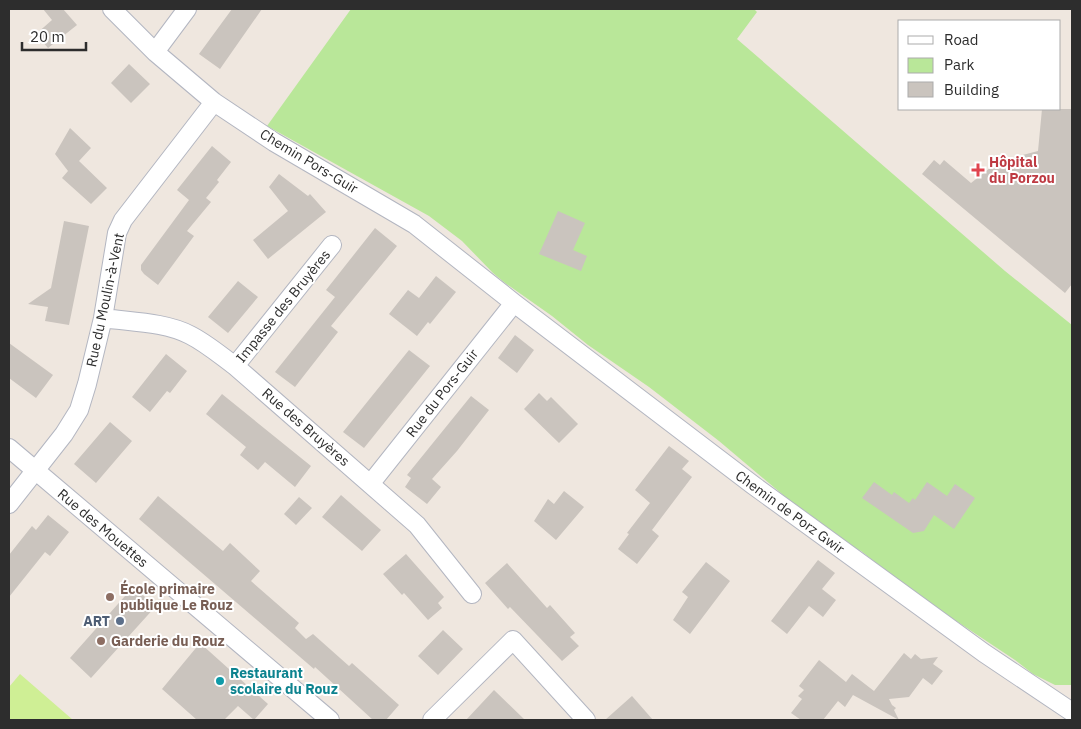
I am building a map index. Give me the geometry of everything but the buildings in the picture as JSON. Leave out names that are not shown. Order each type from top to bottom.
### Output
[{"type":"street","name":"Chemin Pors-Guir","points":[[112,9],[155,52],[214,102],[274,142],[414,224],[514,303]]},
{"type":"street","points":[[155,52],[187,9]]},
{"type":"street","name":"Rue du Moulin-à-Vent","points":[[9,504],[64,434],[79,410],[103,318],[118,233],[123,220],[214,102]]},
{"type":"street","name":"Impasse des Bruyères","points":[[235,366],[332,245]]},
{"type":"street","name":"Rue du Pors-Guir","points":[[371,484],[514,303]]},
{"type":"street","name":"Chemin de Porz Gwir","points":[[514,303],[775,502],[984,653],[1072,712]]},
{"type":"street","name":"Rue des Bruyères","points":[[103,318],[181,331],[203,342],[235,366],[417,525],[472,594]]},
{"type":"street","name":"Rue des Mouettes","points":[[9,448],[330,720]]},
{"type":"street","points":[[432,720],[513,640],[586,720]]},
{"type":"green space","points":[[351,9],[754,9],[757,12],[737,39],[1005,271],[1072,325],[1072,685],[1055,685],[1033,674],[914,593],[861,551],[839,542],[719,441],[649,387],[588,345],[552,316],[505,283],[462,241],[429,216],[267,126]]},
{"type":"green space","points":[[20,674],[73,720],[9,720],[9,687]]},
{"type":"place","name":"Hôpital du Porzou","points":[[978,170]]},
{"type":"place","name":"École primaire publique Le Rouz","points":[[110,597]]},
{"type":"place","name":"ART","points":[[120,621]]},
{"type":"place","name":"Garderie du Rouz","points":[[101,641]]},
{"type":"place","name":"Restaurant scolaire du Rouz","points":[[220,681]]}]
